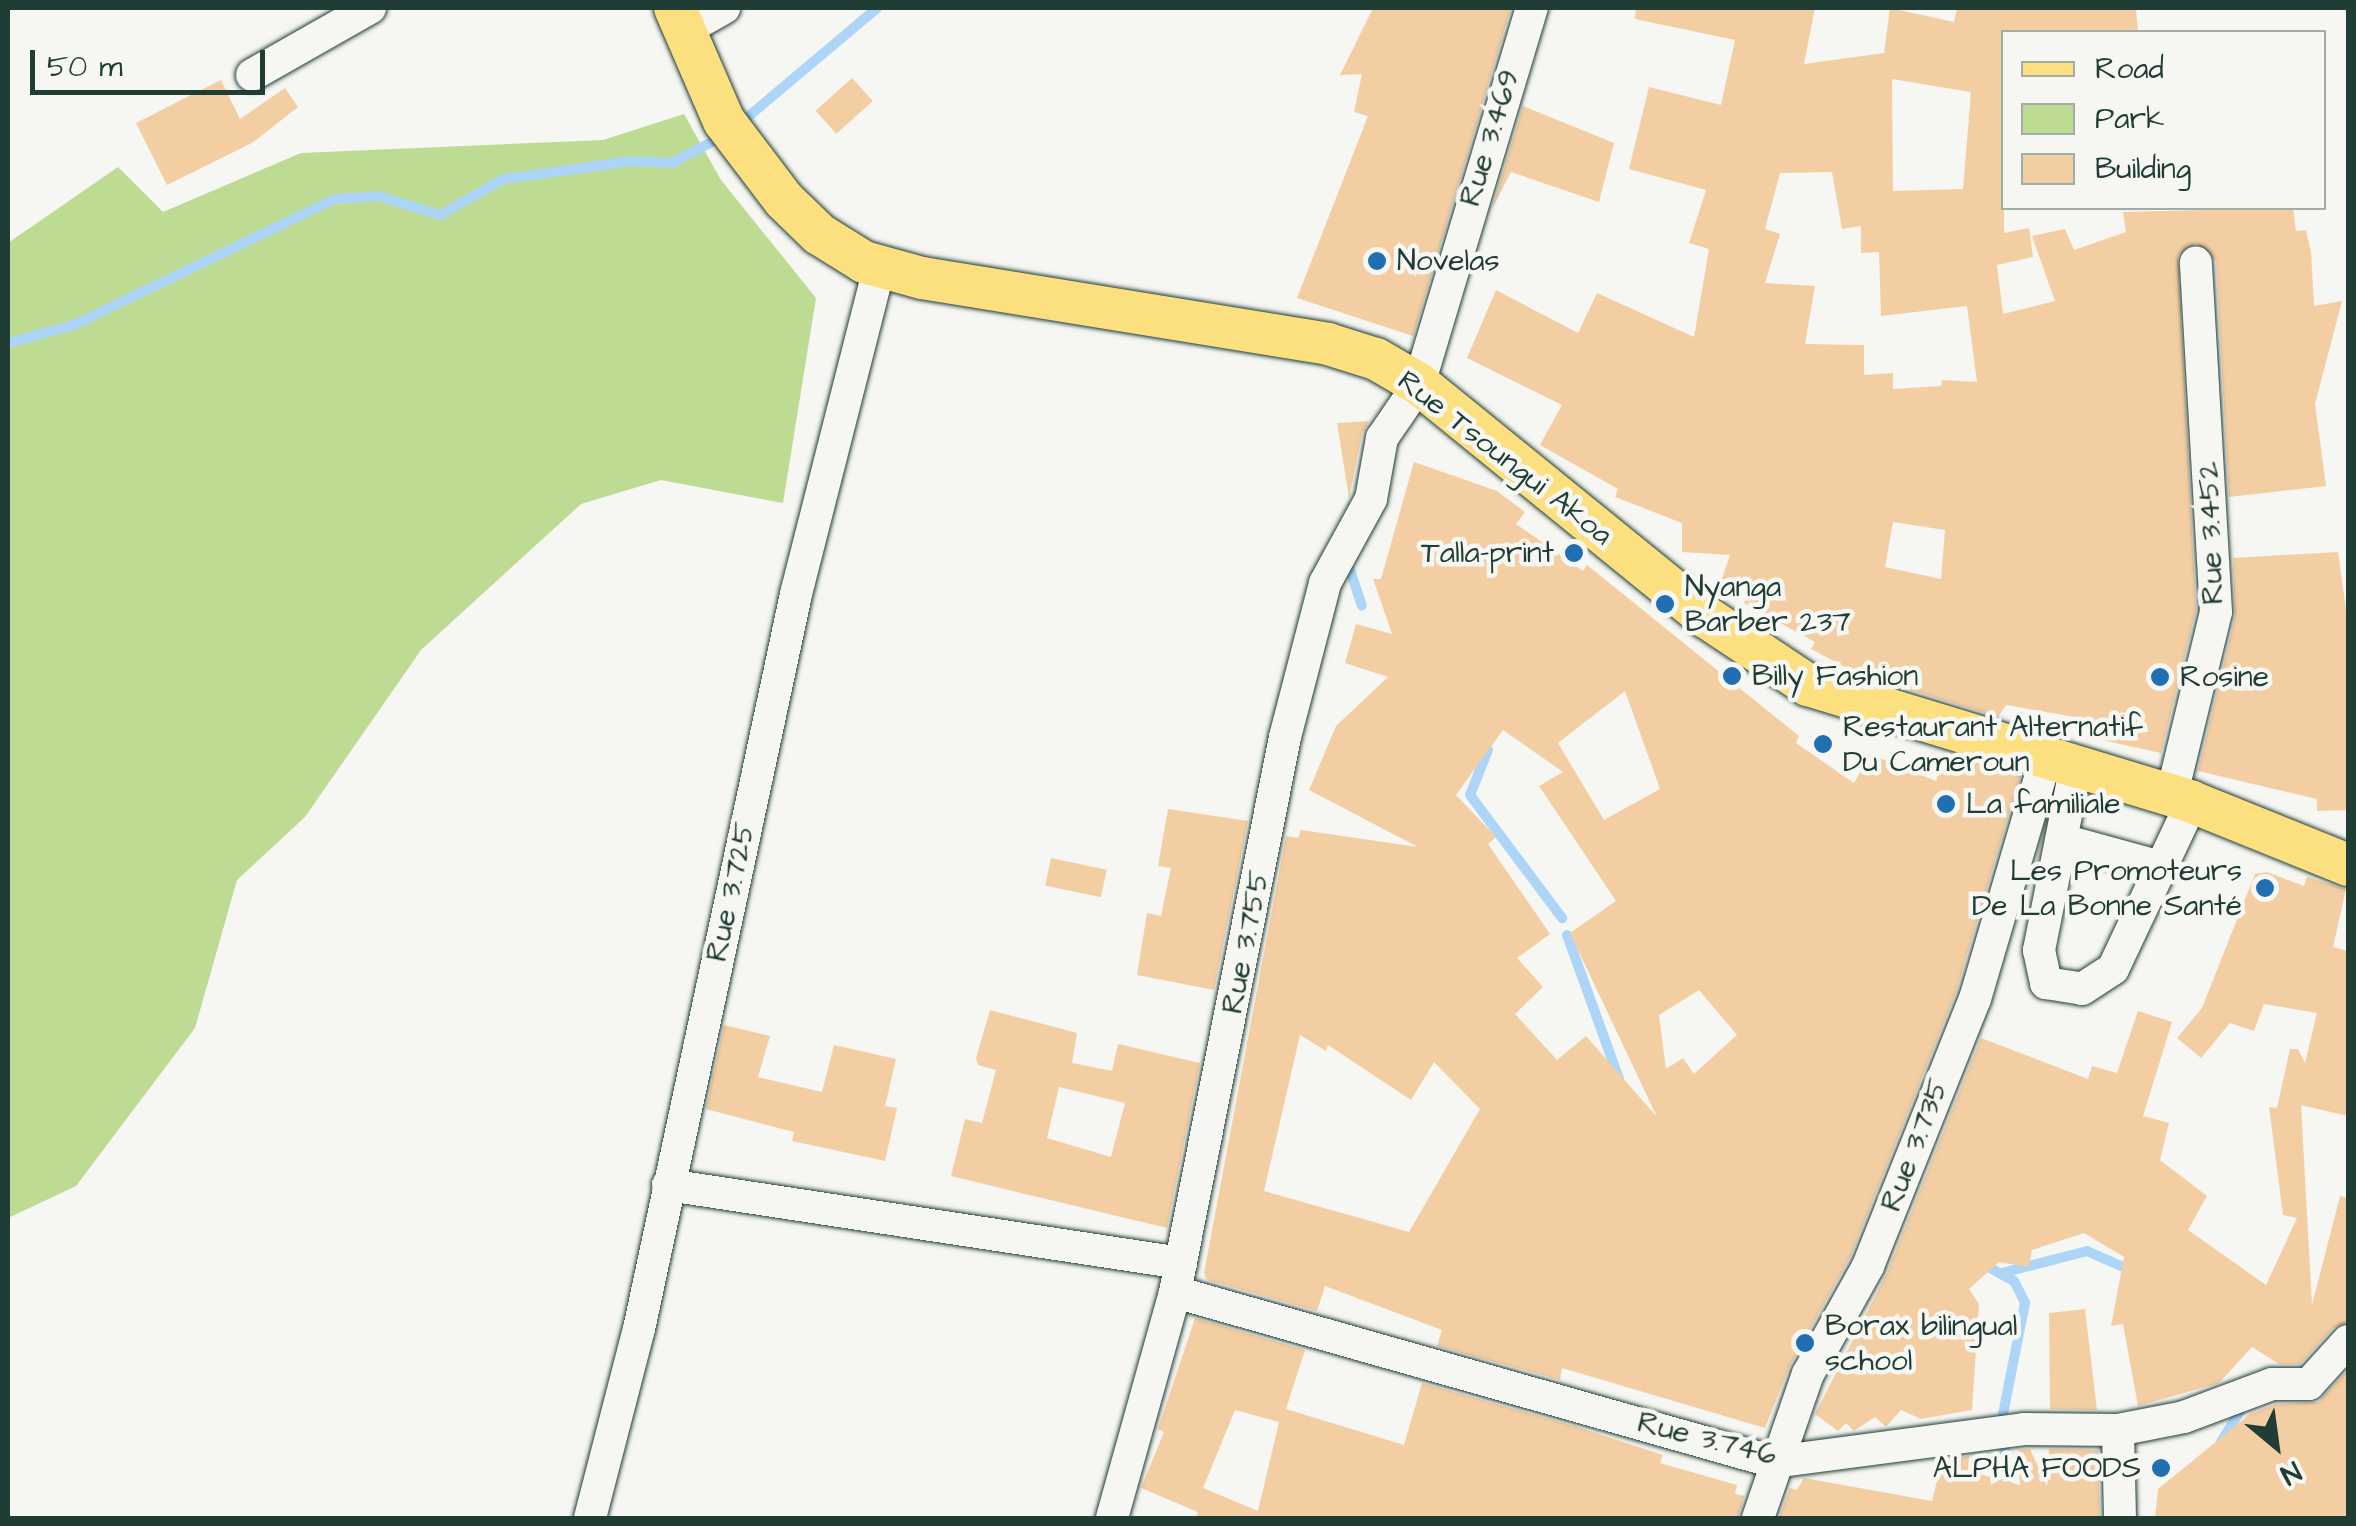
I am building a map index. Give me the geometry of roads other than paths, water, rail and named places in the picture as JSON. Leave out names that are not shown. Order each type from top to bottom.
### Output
[{"type":"main road","name":"Rue Tsoungui Akoa","points":[[680,19],[724,120],[784,200],[818,234],[880,268],[1328,344],[1376,360],[1419,384],[1755,654],[1808,685],[2181,800],[2348,866]]},
{"type":"street","points":[[252,75],[370,8]]},
{"type":"street","points":[[680,19],[724,8]]},
{"type":"street","name":"Rue 3.469","points":[[1419,384],[1532,8]]},
{"type":"street","name":"Rue 3.452","points":[[2062,840],[2039,950],[2046,983],[2082,988],[2099,984],[2113,969],[2161,867],[2181,800],[2216,612],[2196,263]]},
{"type":"street","name":"Rue 3.725","points":[[590,1518],[668,1186],[796,594],[880,268]]},
{"type":"street","name":"Rue 3.755","points":[[1123,1516],[1178,1278],[1285,737],[1325,583],[1371,499],[1382,438],[1419,384]]},
{"type":"street","points":[[2060,765],[2062,840],[2161,867]]},
{"type":"street","name":"Rue 3.735","points":[[1758,1518],[1774,1462],[1808,1374],[1868,1266],[1975,999],[2060,765]]},
{"type":"street","name":"Rue 3.746","points":[[668,1186],[1178,1278],[1774,1462],[2024,1429],[2118,1430],[2184,1417],[2272,1384],[2309,1384],[2348,1341]]},
{"type":"street","points":[[2118,1430],[2120,1518]]},
{"type":"waterway","points":[[737,126],[877,8]]},
{"type":"waterway","points":[[8,343],[74,325],[335,199],[378,196],[440,215],[504,179],[631,161],[672,163],[723,136]]},
{"type":"waterway","points":[[1347,561],[1362,606]]},
{"type":"waterway","points":[[1488,750],[1470,795],[1562,918]]},
{"type":"waterway","points":[[1567,935],[1619,1079]]},
{"type":"waterway","points":[[2002,1273],[2087,1251],[2121,1266]]},
{"type":"waterway","points":[[1983,1264],[2014,1281],[2025,1303],[2003,1414]]},
{"type":"waterway","points":[[2221,1442],[2243,1406]]},
{"type":"waterway","points":[[2004,1439],[2008,1518]]},
{"type":"place","name":"Novelas","points":[[1377,261]]},
{"type":"place","name":"Talla-print","points":[[1574,553]]},
{"type":"place","name":"Nyanga Barber 237","points":[[1665,604]]},
{"type":"place","name":"Billy Fashion","points":[[1732,676]]},
{"type":"place","name":"Rosine","points":[[2160,677]]},
{"type":"place","name":"Restaurant Alternatif Du Cameroun","points":[[1823,744]]},
{"type":"place","name":"La familiale","points":[[1946,804]]},
{"type":"place","name":"Les Promoteurs De La Bonne Santé","points":[[2265,888]]},
{"type":"place","name":"Borax bilingual school","points":[[1805,1343]]},
{"type":"place","name":"ALPHA FOODS","points":[[2161,1468]]}]
